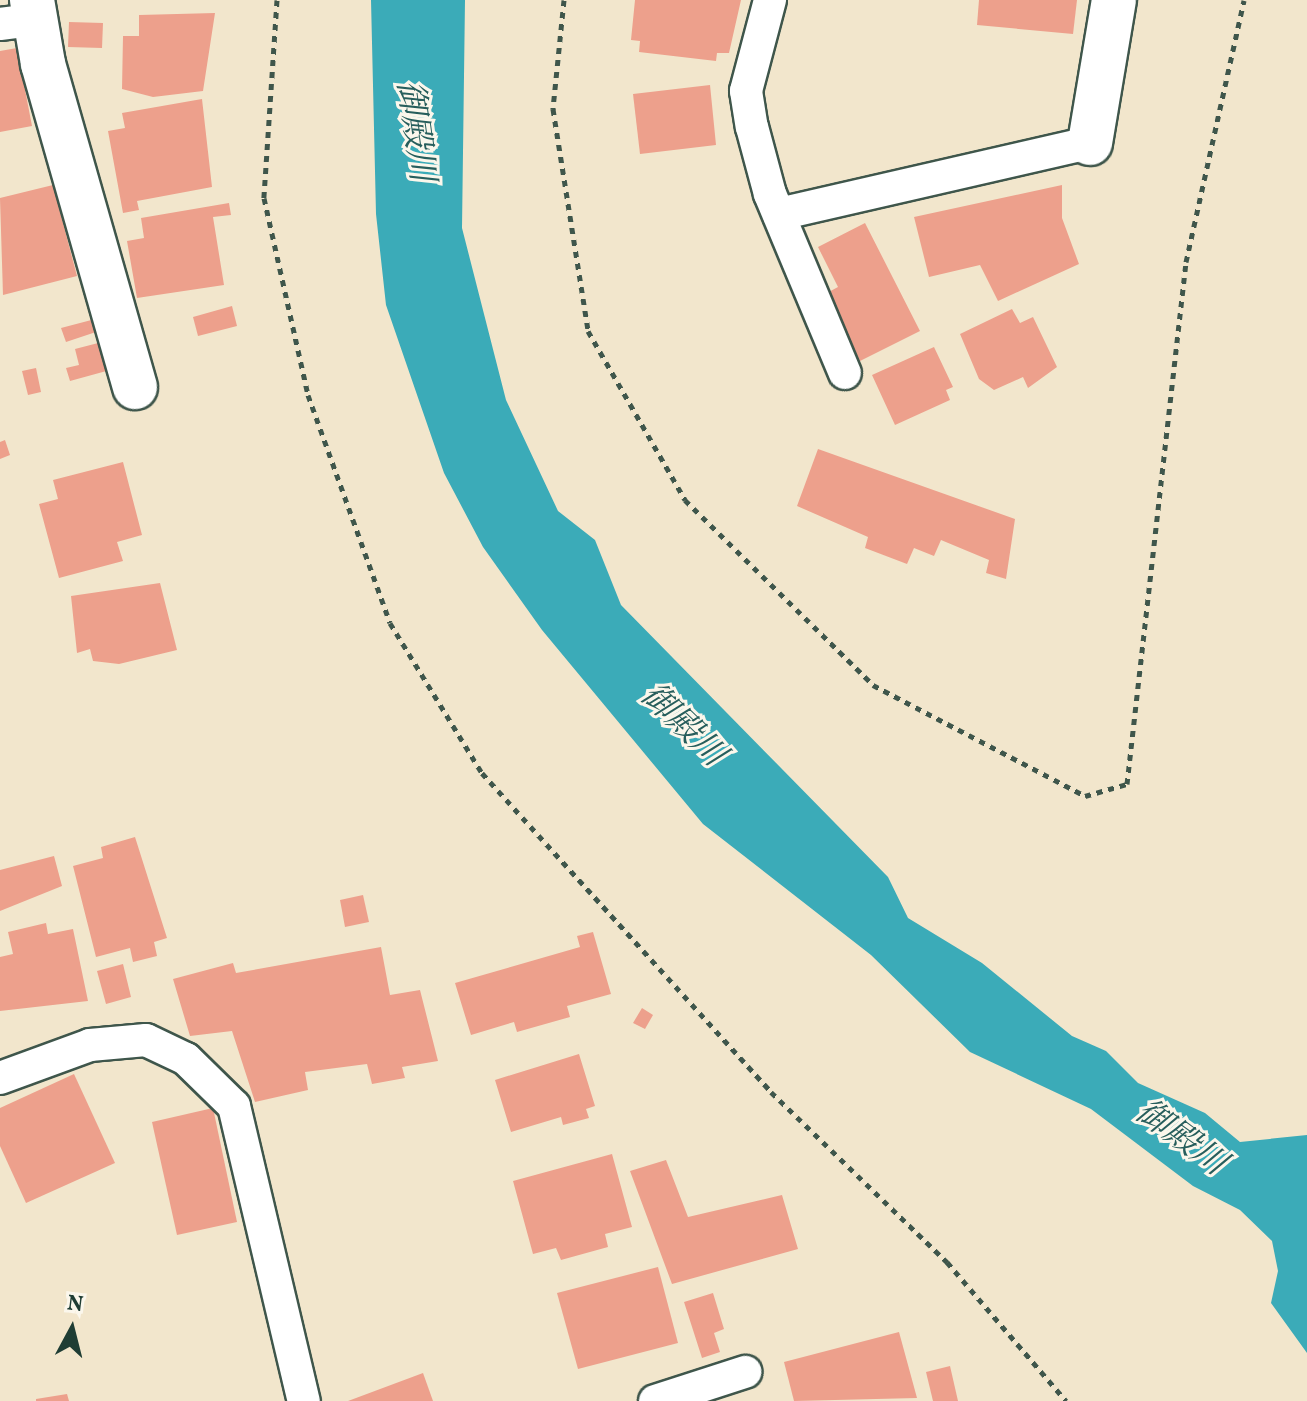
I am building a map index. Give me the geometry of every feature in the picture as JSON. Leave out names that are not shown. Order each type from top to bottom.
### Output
[{"type":"street","points":[[1090,143],[1114,0]]},
{"type":"street","points":[[22,15],[135,387]]},
{"type":"lane","points":[[770,0],[746,91],[779,214],[845,373]]},
{"type":"lane","points":[[779,214],[1090,143]]},
{"type":"lane","points":[[0,1078],[90,1045],[146,1040],[186,1059],[234,1106],[304,1401]]},
{"type":"lane","points":[[655,1401],[745,1372]]},
{"type":"path","points":[[277,0],[264,198],[308,395],[390,623],[482,773],[771,1092],[947,1262],[1066,1401]]},
{"type":"path","points":[[564,0],[553,109],[588,331],[685,500],[873,685],[1085,796],[1127,784],[1186,262],[1244,0]]},
{"type":"water","name":"御殿川","points":[[371,0],[465,0],[462,228],[506,400],[558,511],[595,540],[621,605],[888,877],[908,918],[982,963],[1072,1036],[1106,1051],[1138,1083],[1205,1113],[1240,1142],[1307,1135],[1307,1353],[1271,1303],[1278,1271],[1272,1241],[1240,1210],[1193,1186],[1091,1109],[970,1052],[871,955],[703,824],[542,630],[483,547],[444,473],[386,305],[376,214]]},
{"type":"building","points":[[635,0],[741,0],[729,53],[717,53],[716,61],[639,52],[640,41],[631,40]]},
{"type":"building","points":[[979,0],[1077,0],[1073,34],[977,25]]},
{"type":"building","points":[[215,13],[203,91],[153,97],[122,89],[123,36],[139,36],[139,15]]},
{"type":"building","points":[[69,22],[103,23],[102,48],[68,47]]},
{"type":"building","points":[[17,48],[32,126],[0,132],[0,51]]},
{"type":"building","points":[[710,85],[716,145],[640,154],[633,94]]},
{"type":"building","points":[[202,99],[212,187],[137,201],[139,210],[123,213],[108,131],[125,128],[122,113]]},
{"type":"building","points":[[53,185],[77,276],[3,295],[0,198]]},
{"type":"building","points":[[1062,185],[1062,218],[1079,264],[998,301],[980,265],[929,277],[914,217]]},
{"type":"building","points":[[229,203],[231,215],[213,217],[224,285],[137,298],[127,241],[144,238],[141,218]]},
{"type":"building","points":[[865,223],[920,331],[860,361],[825,294],[838,287],[818,247]]},
{"type":"building","points":[[232,306],[237,326],[198,336],[193,317]]},
{"type":"building","points":[[1012,309],[1020,323],[1033,317],[1057,367],[1028,388],[1023,377],[994,390],[979,379],[960,334]]},
{"type":"building","points":[[99,318],[102,330],[66,342],[61,328]]},
{"type":"building","points":[[102,342],[110,370],[70,381],[66,368],[79,365],[75,349]]},
{"type":"building","points":[[934,347],[953,387],[946,390],[950,400],[895,425],[872,375]]},
{"type":"building","points":[[36,368],[41,392],[28,395],[22,371]]},
{"type":"building","points":[[5,440],[10,455],[0,459],[0,442]]},
{"type":"building","points":[[818,449],[1015,519],[1006,579],[986,573],[989,560],[941,540],[934,556],[914,548],[907,564],[865,548],[868,537],[797,506]]},
{"type":"building","points":[[123,462],[142,535],[117,542],[123,561],[59,578],[39,504],[58,499],[53,480]]},
{"type":"building","points":[[160,583],[177,650],[119,664],[93,661],[90,649],[77,653],[71,596]]},
{"type":"building","points":[[135,837],[167,938],[154,942],[157,956],[133,962],[130,948],[96,957],[73,866],[103,858],[101,847]]},
{"type":"building","points":[[54,856],[62,886],[0,911],[0,870]]},
{"type":"building","points":[[363,895],[369,922],[345,927],[340,900]]},
{"type":"building","points":[[46,923],[48,934],[73,929],[88,1001],[0,1011],[0,957],[13,954],[8,932]]},
{"type":"building","points":[[593,932],[611,994],[567,1006],[570,1017],[517,1032],[514,1022],[471,1035],[455,983],[580,947],[577,936]]},
{"type":"building","points":[[381,947],[390,995],[420,990],[438,1061],[402,1067],[405,1078],[372,1084],[367,1064],[305,1072],[308,1090],[255,1102],[232,1031],[190,1036],[173,979],[233,963],[236,973]]},
{"type":"building","points":[[123,964],[131,997],[106,1004],[97,971]]},
{"type":"building","points":[[642,1008],[653,1015],[645,1029],[633,1023]]},
{"type":"building","points":[[579,1054],[595,1106],[586,1109],[589,1118],[563,1125],[561,1117],[511,1132],[495,1080]]},
{"type":"building","points":[[74,1074],[115,1163],[26,1203],[0,1146],[0,1108]]},
{"type":"building","points":[[213,1108],[237,1222],[177,1235],[152,1122]]},
{"type":"building","points":[[612,1154],[632,1227],[605,1234],[608,1247],[561,1260],[556,1248],[533,1254],[513,1181]]},
{"type":"building","points":[[666,1160],[688,1217],[782,1195],[798,1249],[672,1284],[630,1171]]},
{"type":"building","points":[[658,1267],[678,1343],[578,1369],[557,1293]]},
{"type":"building","points":[[713,1293],[724,1329],[714,1333],[720,1352],[702,1358],[684,1302]]},
{"type":"building","points":[[899,1332],[917,1398],[794,1401],[784,1362]]},
{"type":"building","points":[[950,1366],[958,1401],[933,1401],[926,1372]]},
{"type":"building","points":[[423,1373],[433,1401],[348,1401]]},
{"type":"building","points":[[67,1394],[69,1401],[36,1401],[36,1399]]}]
